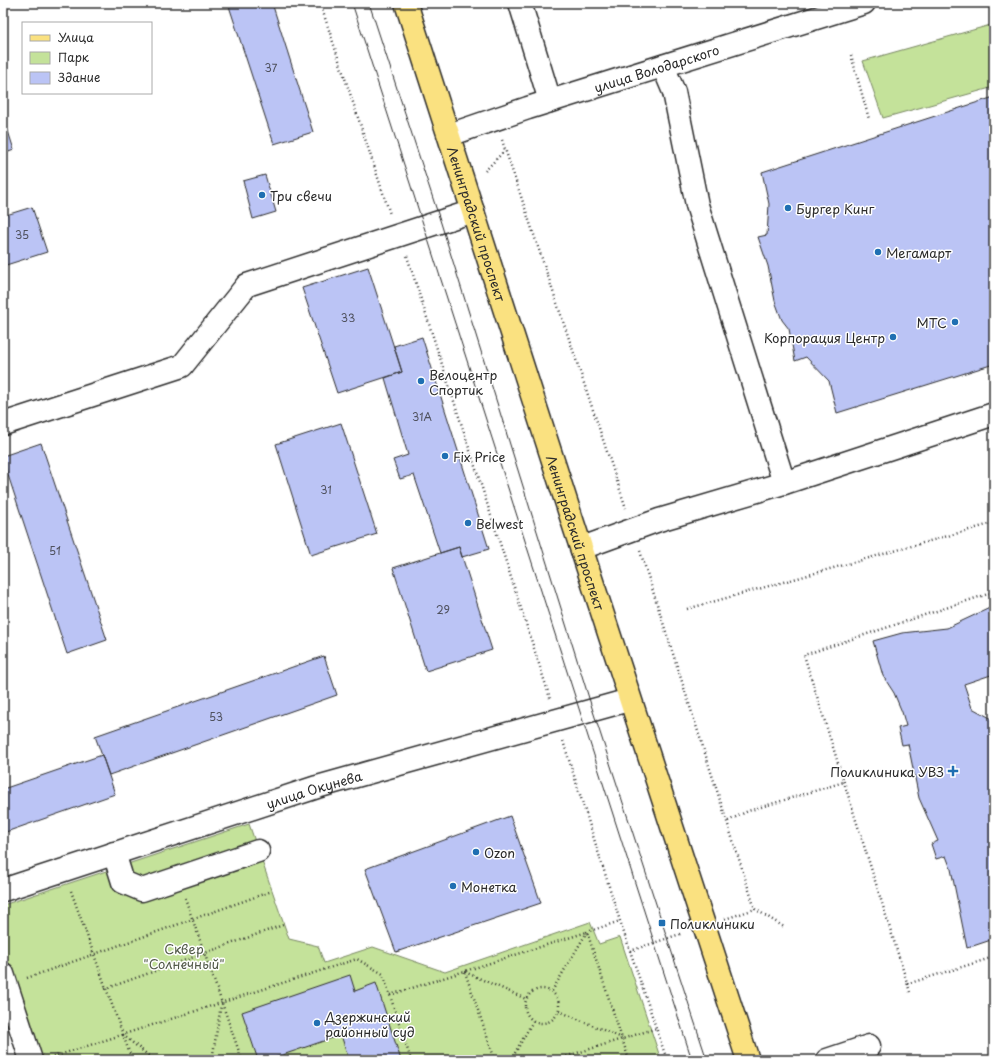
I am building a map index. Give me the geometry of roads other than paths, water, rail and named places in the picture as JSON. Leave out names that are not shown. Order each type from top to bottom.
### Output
[{"type":"main road","name":"Ленинградский проспект","points":[[406,3],[582,548],[629,700],[748,1060]]},
{"type":"street","points":[[520,3],[550,101]]},
{"type":"street","name":"улица Володарского","points":[[449,136],[550,101],[663,66],[828,9],[864,3]]},
{"type":"street","points":[[663,66],[674,92],[698,205],[784,483]]},
{"type":"street","points":[[3,424],[182,366],[247,284],[401,236],[473,211]]},
{"type":"street","points":[[582,548],[659,520],[784,483],[994,414]]},
{"type":"street","name":"улица Окунева","points":[[3,890],[317,787],[629,700]]},
{"type":"street","points":[[114,853],[124,882],[142,890],[258,851]]},
{"type":"street","points":[[5,979],[42,1059]]},
{"type":"street","points":[[828,1060],[869,1046]]},
{"type":"tram line","points":[[352,3],[692,1060]]},
{"type":"tram line","points":[[369,3],[441,223],[593,711],[707,1060]]},
{"type":"place","name":"Три свечи","points":[[262,195]]},
{"type":"place","name":"Бургер Кинг","points":[[788,208]]},
{"type":"place","name":"Мегамарт","points":[[878,252]]},
{"type":"place","name":"МТС","points":[[955,322]]},
{"type":"place","name":"Корпорация Центр","points":[[893,337]]},
{"type":"place","name":"Велоцентр Спортик","points":[[421,381]]},
{"type":"place","name":"Fix Price","points":[[445,456]]},
{"type":"place","name":"Belwest","points":[[468,523]]},
{"type":"place","name":"Поликлиника УВЗ","points":[[953,771]]},
{"type":"place","name":"Ozon","points":[[476,852]]},
{"type":"place","name":"Монетка","points":[[453,886]]},
{"type":"place","name":"Поликлиники","points":[[662,923]]},
{"type":"place","name":"Дзержинский районный суд","points":[[317,1023]]},
{"type":"park label","name":"Сквер \"Солнечный\"","points":[[184,956]]}]
